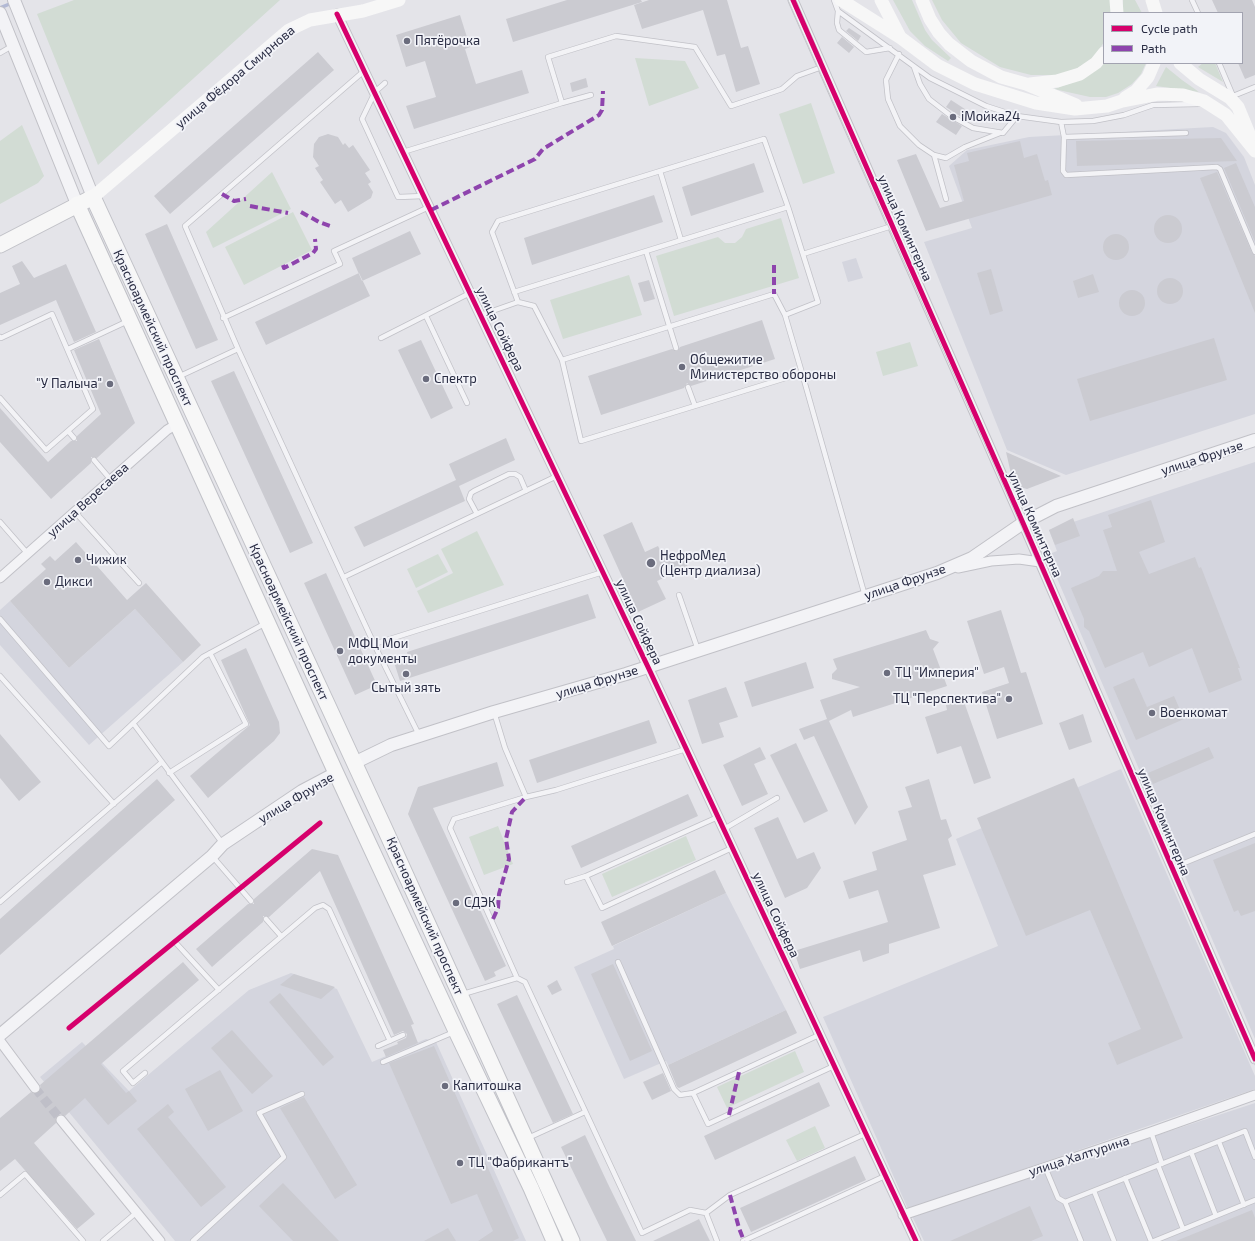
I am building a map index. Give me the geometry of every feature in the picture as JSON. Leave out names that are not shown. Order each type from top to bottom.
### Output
[{"type":"main road","name":"улица Фёдора Смирнова","points":[[93,197],[289,30],[310,20],[363,10],[399,0]]},
{"type":"main road","points":[[881,0],[901,38]]},
{"type":"main road","points":[[922,0],[936,28],[950,44],[961,53],[991,72],[1026,84],[1085,108]]},
{"type":"main road","points":[[1116,0],[1116,12]]},
{"type":"main road","points":[[1152,0],[1156,12]]},
{"type":"main road","points":[[840,6],[901,38],[924,56],[949,72],[975,84],[1036,103],[1064,108],[1085,108],[1107,106],[1122,101],[1158,94],[1171,93],[1190,96],[1207,103],[1230,119],[1255,151]]},
{"type":"main road","points":[[1026,84],[1044,84],[1072,77],[1085,71],[1103,54]]},
{"type":"main road","points":[[1122,101],[1136,90],[1148,77],[1154,64]]},
{"type":"main road","points":[[1181,64],[1198,79],[1236,102],[1255,147]]},
{"type":"main road","points":[[0,245],[93,197]]},
{"type":"main road","name":"Красноармейский проспект","points":[[93,197],[461,994],[572,1241]]},
{"type":"main road","name":"Красноармейский проспект","points":[[77,204],[336,773],[456,1031],[532,1188],[554,1241]]},
{"type":"main road","name":"улица Фрунзе","points":[[336,773],[354,763]]},
{"type":"street","name":"Красноармейский проспект","points":[[14,0],[93,197]]},
{"type":"street","name":"улица Коминтерна","points":[[792,0],[1023,523],[1255,1059]]},
{"type":"street","name":"Красноармейский проспект","points":[[0,13],[77,204]]},
{"type":"street","name":"улица Сойфера","points":[[337,14],[648,667],[916,1241]]},
{"type":"street","name":"улица Вересаева","points":[[0,578],[167,430],[177,424]]},
{"type":"street","name":"улица Фрунзе","points":[[354,763],[391,745],[420,737],[494,712],[648,667],[937,573],[972,558],[1023,523],[1056,506],[1255,440]]},
{"type":"street","points":[[937,573],[991,561],[1019,559],[1040,562]]},
{"type":"street","name":"улица Фрунзе","points":[[0,1035],[212,856],[223,844],[302,791],[336,773]]},
{"type":"street","points":[[0,1041],[35,1088]]},
{"type":"street","name":"улица Халтурина","points":[[903,1215],[1151,1132],[1255,1095]]},
{"type":"street","points":[[61,1120],[160,1241]]},
{"type":"lane","points":[[834,0],[890,48],[930,78],[986,106],[1016,116],[1062,122],[1093,121],[1111,118],[1153,105],[1186,106],[1207,103]]},
{"type":"lane","points":[[1192,0],[1198,12]]},
{"type":"lane","points":[[840,6],[837,23],[839,30],[866,52],[890,48]]},
{"type":"lane","points":[[562,103],[548,57],[616,36],[695,47],[731,106],[782,89],[797,76],[822,67]]},
{"type":"lane","points":[[0,53],[13,45]]},
{"type":"lane","points":[[899,54],[886,80],[888,99],[900,126],[919,145],[934,155],[946,158],[965,147],[1003,132],[1016,116]]},
{"type":"lane","points":[[1219,64],[1236,102],[1255,87]]},
{"type":"lane","points":[[914,67],[924,93],[951,116],[973,128],[1003,132]]},
{"type":"lane","points":[[364,71],[185,226],[223,318],[374,644],[420,737]]},
{"type":"lane","points":[[385,83],[375,92],[362,119],[398,197],[424,196]]},
{"type":"lane","points":[[403,152],[591,95]]},
{"type":"lane","points":[[1062,122],[1064,137],[1063,171],[1066,174],[1217,167],[1220,169],[1255,252]]},
{"type":"lane","points":[[1064,137],[1186,132]]},
{"type":"lane","points":[[518,302],[492,232],[498,221],[764,139],[788,207],[818,302],[785,315]]},
{"type":"lane","points":[[934,155],[946,199]]},
{"type":"lane","points":[[660,171],[681,240]]},
{"type":"lane","points":[[223,318],[340,264],[334,251],[429,206]]},
{"type":"lane","points":[[514,292],[788,207]]},
{"type":"lane","points":[[803,254],[892,226]]},
{"type":"lane","points":[[646,251],[676,348]]},
{"type":"lane","points":[[381,338],[470,293]]},
{"type":"lane","points":[[562,360],[774,294],[785,315],[865,596]]},
{"type":"lane","points":[[481,315],[518,302],[534,306],[562,360],[581,441],[802,373]]},
{"type":"lane","points":[[0,338],[52,314],[93,409],[46,450],[0,398]]},
{"type":"lane","points":[[426,316],[467,403]]},
{"type":"lane","points":[[68,349],[131,320]]},
{"type":"lane","points":[[176,378],[238,349]]},
{"type":"lane","points":[[688,387],[695,406]]},
{"type":"lane","points":[[68,431],[74,438]]},
{"type":"lane","points":[[94,460],[111,480]]},
{"type":"lane","points":[[477,514],[470,499],[471,493],[509,474],[515,474],[520,477],[526,491]]},
{"type":"lane","points":[[344,577],[557,476]]},
{"type":"lane","points":[[74,512],[139,583]]},
{"type":"lane","points":[[0,522],[28,554]]},
{"type":"lane","points":[[374,644],[603,572]]},
{"type":"lane","points":[[679,595],[698,650]]},
{"type":"lane","points":[[0,619],[109,746],[203,657],[267,622]]},
{"type":"lane","points":[[170,773],[246,724],[210,653]]},
{"type":"lane","points":[[0,676],[114,804]]},
{"type":"lane","points":[[494,712],[506,748],[526,797]]},
{"type":"lane","points":[[133,723],[223,844]]},
{"type":"lane","points":[[686,748],[556,790],[526,797],[454,819],[450,828],[517,978],[525,982],[642,1233],[690,1210],[706,1213]]},
{"type":"lane","points":[[0,902],[162,762]]},
{"type":"lane","points":[[724,830],[777,798]]},
{"type":"lane","points":[[567,882],[586,876],[718,817]]},
{"type":"lane","points":[[1172,868],[1255,834]]},
{"type":"lane","points":[[586,876],[602,908],[733,848]]},
{"type":"lane","points":[[212,856],[251,901]]},
{"type":"lane","points":[[145,1072],[133,1083],[123,1071],[281,936],[315,908],[323,904],[329,909],[390,1041]]},
{"type":"lane","points":[[266,919],[281,936]]},
{"type":"lane","points":[[175,942],[218,990]]},
{"type":"lane","points":[[618,962],[674,1089],[680,1095],[693,1093],[820,1035]]},
{"type":"lane","points":[[461,994],[517,978]]},
{"type":"lane","points":[[384,1062],[456,1031]]},
{"type":"lane","points":[[378,1046],[403,1035]]},
{"type":"lane","points":[[693,1093],[708,1124],[834,1066]]},
{"type":"lane","points":[[193,1241],[284,1158],[259,1113],[302,1094]]},
{"type":"lane","points":[[526,1139],[585,1112]]},
{"type":"lane","points":[[1151,1132],[1160,1164],[1183,1229]]},
{"type":"lane","points":[[1065,1202],[1245,1132],[1255,1157]]},
{"type":"lane","points":[[706,1213],[730,1195],[865,1134]]},
{"type":"lane","points":[[1219,1142],[1244,1205]]},
{"type":"lane","points":[[1191,1152],[1216,1216]]},
{"type":"lane","points":[[1045,1167],[1058,1198],[1065,1202],[1081,1241]]},
{"type":"lane","points":[[0,1195],[25,1174],[83,1241]]},
{"type":"lane","points":[[744,1241],[885,1176]]},
{"type":"lane","points":[[1125,1178],[1151,1241]]},
{"type":"lane","points":[[1094,1191],[1114,1241]]},
{"type":"lane","points":[[1154,1241],[1255,1200]]},
{"type":"lane","points":[[103,1241],[137,1212]]},
{"type":"lane","points":[[706,1213],[717,1241]]},
{"type":"shaded area","points":[[74,0],[280,0],[98,165],[37,14]]},
{"type":"shaded area","points":[[893,0],[912,0],[925,30],[932,40],[951,58],[948,61],[925,46],[910,31]]},
{"type":"shaded area","points":[[932,0],[1110,0],[1112,12],[1103,12],[1103,44],[1094,57],[1076,69],[1056,75],[1031,75],[1000,67],[961,43],[942,20]]},
{"type":"shaded area","points":[[1123,0],[1135,0],[1141,12],[1123,12]]},
{"type":"shaded area","points":[[635,58],[685,61],[699,88],[649,106]]},
{"type":"shaded area","points":[[1103,64],[1146,64],[1141,74],[1132,84],[1118,93],[1106,97],[1090,97],[1054,89],[1085,78]]},
{"type":"shaded area","points":[[1202,64],[1215,64],[1223,82],[1198,67]]},
{"type":"shaded area","points":[[1166,67],[1182,80],[1199,92],[1156,86]]},
{"type":"shaded area","points":[[811,103],[835,173],[803,184],[779,114]]},
{"type":"shaded area","points":[[22,125],[44,176],[38,183],[0,204],[0,141]]},
{"type":"shaded area","points":[[1213,127],[1226,133],[1244,157],[1255,185],[1255,414],[1066,475],[1007,450],[924,242],[972,228],[949,166],[967,150],[1029,137]]},
{"type":"shaded area","points":[[272,172],[291,209],[213,248],[206,232]]},
{"type":"shaded area","points":[[293,212],[312,250],[244,285],[225,247]]},
{"type":"shaded area","points":[[781,218],[799,278],[674,316],[656,256],[718,237],[725,243],[735,243],[742,237],[746,229]]},
{"type":"shaded area","points":[[856,258],[863,278],[848,282],[842,262]]},
{"type":"shaded area","points":[[629,275],[642,315],[563,339],[550,300]]},
{"type":"shaded area","points":[[910,342],[918,366],[883,376],[876,352]]},
{"type":"shaded area","points":[[1255,462],[1255,1039],[1047,555],[1057,551],[1049,530]]},
{"type":"shaded area","points":[[477,531],[504,585],[428,613],[417,591],[453,573],[441,549]]},
{"type":"shaded area","points":[[438,554],[448,572],[416,588],[407,569]]},
{"type":"shaded area","points":[[10,601],[69,668],[135,609],[183,662],[89,745],[0,645],[0,610]]},
{"type":"shaded area","points":[[1121,769],[1255,1076],[1255,1089],[908,1209],[823,1017],[998,946],[956,839]]},
{"type":"shaded area","points":[[498,826],[513,864],[484,875],[469,837]]},
{"type":"shaded area","points":[[686,836],[696,860],[612,897],[602,874]]},
{"type":"shaded area","points":[[726,893],[786,1010],[668,1065],[666,1061],[624,1079],[574,967],[614,949],[613,946]]},
{"type":"shaded area","points":[[291,973],[337,989],[372,1062],[426,1039],[436,1042],[526,1241],[175,1241],[40,1077],[82,1042],[129,1091],[249,990]]},
{"type":"shaded area","points":[[795,1051],[804,1072],[727,1108],[717,1087]]},
{"type":"shaded area","points":[[1255,1103],[1255,1241],[924,1241],[912,1216]]},
{"type":"shaded area","points":[[815,1126],[825,1148],[797,1161],[786,1140]]},
{"type":"building","points":[[567,0],[641,0],[642,2],[513,42],[506,19]]},
{"type":"building","points":[[649,0],[727,0],[741,48],[748,46],[760,84],[736,92],[725,54],[717,56],[703,10],[642,29],[634,5]]},
{"type":"building","points":[[1212,0],[1252,0],[1255,7],[1255,75],[1245,79],[1238,64],[1243,64],[1243,12],[1218,12]]},
{"type":"building","points":[[460,15],[470,47],[465,49],[476,84],[522,70],[529,93],[414,129],[406,106],[436,97],[425,61],[406,67],[396,35]]},
{"type":"building","points":[[849,28],[861,36],[858,41],[846,31]]},
{"type":"building","points":[[842,37],[854,47],[849,53],[837,43]]},
{"type":"building","points":[[318,52],[334,70],[170,214],[154,196]]},
{"type":"building","points":[[586,78],[588,87],[572,92],[570,83]]},
{"type":"building","points":[[951,100],[971,113],[966,120],[946,107]]},
{"type":"building","points":[[942,114],[962,126],[956,135],[936,122]]},
{"type":"building","points":[[328,134],[338,137],[343,145],[345,143],[349,148],[353,145],[370,170],[365,173],[371,182],[368,184],[373,192],[371,198],[348,212],[341,200],[335,204],[320,182],[323,180],[315,168],[319,166],[313,157],[314,144],[319,137]]},
{"type":"building","points":[[1221,138],[1237,161],[1077,166],[1076,141]]},
{"type":"building","points":[[1020,141],[1024,158],[1037,154],[1045,181],[1048,180],[1052,195],[926,231],[897,160],[916,154],[940,208],[964,201],[954,165],[969,161],[967,153]]},
{"type":"building","points":[[754,163],[764,192],[691,216],[682,187]]},
{"type":"building","points":[[1236,163],[1255,207],[1255,242],[1224,168]]},
{"type":"building","points":[[1217,172],[1252,253],[1255,256],[1255,313],[1200,178]]},
{"type":"building","points":[[654,195],[663,222],[532,265],[524,238]]},
{"type":"building","points":[[1168,215],[1178,219],[1182,229],[1178,239],[1168,243],[1158,239],[1154,229],[1158,219]]},
{"type":"building","points":[[167,224],[218,340],[196,349],[145,234]]},
{"type":"building","points":[[410,231],[421,254],[362,281],[352,258]]},
{"type":"building","points":[[1116,234],[1125,238],[1129,247],[1125,256],[1116,260],[1107,256],[1103,247],[1107,238]]},
{"type":"building","points":[[22,261],[34,278],[66,264],[96,332],[74,342],[56,300],[0,325],[0,293],[20,284],[12,266]]},
{"type":"building","points":[[991,269],[1003,311],[990,315],[977,273]]},
{"type":"building","points":[[359,273],[370,296],[266,345],[255,322]]},
{"type":"building","points":[[1093,274],[1099,292],[1078,298],[1073,281]]},
{"type":"building","points":[[1170,278],[1179,282],[1183,291],[1179,300],[1170,304],[1161,300],[1157,291],[1161,282]]},
{"type":"building","points":[[649,280],[655,299],[644,302],[638,283]]},
{"type":"building","points":[[1132,290],[1142,293],[1145,303],[1142,313],[1132,316],[1122,313],[1119,303],[1122,293]]},
{"type":"building","name":"Общежитие Министерство обороны","points":[[762,320],[775,359],[691,386],[687,383],[684,388],[601,415],[588,376],[672,349],[677,351],[680,347]]},
{"type":"building","points":[[1214,338],[1227,380],[1090,421],[1077,379]]},
{"type":"building","points":[[99,339],[135,423],[97,458],[91,457],[91,463],[51,499],[0,442],[0,408],[48,462],[71,441],[77,441],[77,436],[101,414],[74,350]]},
{"type":"building","name":"Спектр","points":[[421,340],[453,408],[431,419],[398,350]]},
{"type":"building","points":[[234,371],[313,543],[290,553],[211,381]]},
{"type":"building","points":[[506,438],[515,460],[459,486],[465,501],[364,547],[354,527],[456,480],[449,464]]},
{"type":"building","points":[[1006,452],[1061,476],[1027,489],[1020,487],[1014,483],[1012,478]]},
{"type":"building","points":[[1151,500],[1165,542],[1139,552],[1149,574],[1195,557],[1199,568],[1201,567],[1240,668],[1238,668],[1242,680],[1209,693],[1192,648],[1149,667],[1143,652],[1105,668],[1089,631],[1084,627],[1084,619],[1071,588],[1099,576],[1103,571],[1117,571],[1103,530],[1112,527],[1108,515]]},
{"type":"building","points":[[1073,518],[1080,536],[1055,545],[1049,530]]},
{"type":"building","name":"НефроМед (Центр диализа)","points":[[632,522],[645,552],[658,546],[664,558],[680,551],[688,567],[657,581],[666,599],[638,612],[603,535]]},
{"type":"building","points":[[76,542],[127,600],[146,583],[201,645],[183,662],[135,609],[69,668],[10,601],[46,569],[41,564],[50,556],[55,561]]},
{"type":"building","points":[[326,573],[377,685],[355,695],[304,583]]},
{"type":"building","points":[[588,594],[596,618],[400,681],[394,662],[408,657],[407,652]]},
{"type":"building","name":"ТЦ \"Перспектива\"","points":[[1001,610],[1021,673],[1026,672],[1043,724],[997,739],[982,692],[1009,683],[1004,667],[984,674],[967,621]]},
{"type":"building","name":"ТЦ \"Империя\"","points":[[926,630],[930,639],[939,642],[933,649],[947,686],[853,717],[851,710],[829,721],[868,807],[855,825],[814,736],[804,740],[799,729],[827,719],[820,700],[860,687],[832,679],[832,674],[837,669],[833,659]]},
{"type":"building","points":[[246,648],[279,722],[280,733],[274,741],[208,798],[190,776],[250,725],[221,660]]},
{"type":"building","points":[[806,662],[814,688],[752,707],[744,682]]},
{"type":"building","name":"Военкомат","points":[[1134,678],[1147,707],[1174,696],[1184,719],[1136,740],[1113,687]]},
{"type":"building","points":[[726,687],[738,717],[719,723],[724,737],[702,744],[688,700]]},
{"type":"building","points":[[963,699],[991,778],[974,784],[961,746],[937,754],[925,717],[947,710],[946,705]]},
{"type":"building","points":[[1083,714],[1092,742],[1069,750],[1059,723]]},
{"type":"building","points":[[649,720],[657,743],[537,783],[529,760]]},
{"type":"building","points":[[0,734],[41,782],[19,801],[0,778]]},
{"type":"building","points":[[796,743],[828,811],[804,823],[770,755]]},
{"type":"building","points":[[760,747],[766,759],[754,764],[768,794],[742,806],[723,765]]},
{"type":"building","points":[[1209,747],[1214,758],[1153,784],[1148,773]]},
{"type":"building","points":[[497,762],[504,786],[433,808],[506,966],[494,972],[496,976],[485,981],[408,814],[418,787]]},
{"type":"building","points":[[1074,778],[1183,1038],[1117,1065],[1108,1043],[1141,1029],[1090,910],[1026,936],[977,818]]},
{"type":"building","points":[[157,779],[175,800],[0,955],[0,919]]},
{"type":"building","points":[[929,779],[941,820],[946,819],[952,836],[948,839],[956,865],[923,875],[940,928],[889,944],[889,953],[863,962],[860,950],[800,969],[794,951],[888,922],[878,890],[849,899],[843,881],[877,870],[872,852],[907,840],[898,811],[912,807],[905,787]]},
{"type":"building","points":[[688,794],[698,816],[581,868],[571,846]]},
{"type":"building","points":[[778,817],[797,859],[814,852],[821,868],[807,888],[785,898],[754,828]]},
{"type":"building","points":[[1255,843],[1255,911],[1241,916],[1238,910],[1234,912],[1213,860]]},
{"type":"building","points":[[312,849],[338,855],[414,1024],[411,1025],[418,1043],[386,1057],[383,1050],[398,1044],[397,1042],[406,1038],[407,1034],[403,1031],[394,1035],[320,871],[269,917],[263,916],[263,922],[212,967],[196,949],[248,904],[254,904],[254,899]]},
{"type":"building","points":[[715,870],[726,893],[612,946],[601,922]]},
{"type":"building","points":[[183,962],[199,980],[101,1064],[126,1093],[129,1091],[137,1101],[108,1125],[85,1098],[65,1116],[60,1114],[57,1116],[56,1123],[34,1143],[95,1214],[77,1229],[15,1159],[0,1171],[0,1118],[31,1092],[35,1094],[39,1093],[41,1088],[40,1085]]},
{"type":"building","points":[[613,964],[652,1051],[630,1061],[591,974]]},
{"type":"building","points":[[294,974],[335,987],[321,999],[280,985]]},
{"type":"building","points":[[557,980],[562,990],[552,995],[547,986]]},
{"type":"building","points":[[280,993],[334,1057],[323,1066],[269,1002]]},
{"type":"building","points":[[517,995],[573,1114],[553,1123],[497,1004]]},
{"type":"building","points":[[786,1010],[797,1033],[679,1088],[677,1087],[668,1065]]},
{"type":"building","points":[[232,1030],[273,1076],[252,1094],[211,1048]]},
{"type":"building","name":"ТЦ \"Фабрикантъ\"","points":[[434,1046],[519,1238],[513,1241],[478,1241],[493,1231],[477,1194],[451,1204],[389,1063]]},
{"type":"building","points":[[220,1070],[243,1111],[208,1131],[185,1089]]},
{"type":"building","points":[[663,1073],[671,1091],[652,1100],[643,1082]]},
{"type":"building","points":[[819,1082],[830,1106],[715,1160],[704,1136]]},
{"type":"building","points":[[304,1097],[357,1185],[335,1199],[280,1108]]},
{"type":"building","points":[[168,1104],[174,1112],[168,1117],[226,1187],[201,1207],[137,1129]]},
{"type":"building","points":[[585,1135],[636,1241],[607,1241],[561,1147]]},
{"type":"building","points":[[855,1156],[866,1180],[751,1232],[740,1208]]},
{"type":"building","points":[[283,1183],[339,1241],[293,1241],[259,1206]]},
{"type":"building","points":[[1030,1206],[1043,1236],[1031,1241],[950,1241]]},
{"type":"building","points":[[1252,1210],[1255,1218],[1255,1241],[1176,1241]]},
{"type":"building","points":[[699,1219],[710,1241],[653,1241],[689,1224]]},
{"type":"building","points":[[448,1228],[456,1241],[424,1241]]},
{"type":"waterway","points":[[0,8],[12,3]]},
{"type":"tunnel","points":[[35,1088],[61,1120]]},
{"type":"tram line","points":[[788,0],[1049,589],[1255,1065]]},
{"type":"tram line","points":[[796,0],[822,60]]},
{"type":"marked path","points":[[431,210],[535,159],[543,149],[599,115],[602,110],[603,91]]},
{"type":"marked path","points":[[222,194],[234,201],[246,199]]},
{"type":"marked path","points":[[250,206],[288,213]]},
{"type":"marked path","points":[[301,212],[319,222],[333,227]]},
{"type":"marked path","points":[[283,265],[284,268],[313,253],[316,249],[315,239]]},
{"type":"marked path","points":[[774,265],[774,294]]},
{"type":"marked path","points":[[493,919],[498,908],[499,894],[509,859],[506,839],[512,812],[526,797]]},
{"type":"marked path","points":[[729,1115],[739,1072]]},
{"type":"marked path","points":[[730,1195],[744,1241]]},
{"type":"cycle path","points":[[793,0],[1023,523],[1255,1059]]},
{"type":"cycle path","points":[[337,14],[648,667],[916,1241]]},
{"type":"cycle path","points":[[69,1028],[320,823]]},
{"type":"place","name":"Пятёрочка","points":[[407,41]]},
{"type":"place","name":"iМойка24","points":[[953,117]]},
{"type":"place","name":"Общежитие Министерство обороны","points":[[682,367]]},
{"type":"place","name":"Спектр","points":[[426,379]]},
{"type":"place","name":"\"У Палыча\"","points":[[110,384]]},
{"type":"place","name":"Чижик","points":[[78,560]]},
{"type":"place","name":"НефроМед (Центр диализа)","points":[[651,563]]},
{"type":"place","name":"Дикси","points":[[47,582]]},
{"type":"place","name":"МФЦ Мои документы","points":[[340,651]]},
{"type":"place","name":"ТЦ \"Империя\"","points":[[887,673]]},
{"type":"place","name":"Сытый зять","points":[[406,674]]},
{"type":"place","name":"ТЦ \"Перспектива\"","points":[[1009,699]]},
{"type":"place","name":"Военкомат","points":[[1152,713]]},
{"type":"place","name":"СДЭК","points":[[456,903]]},
{"type":"place","name":"Капитошка","points":[[445,1086]]},
{"type":"place","name":"ТЦ \"Фабрикантъ\"","points":[[460,1163]]}]
